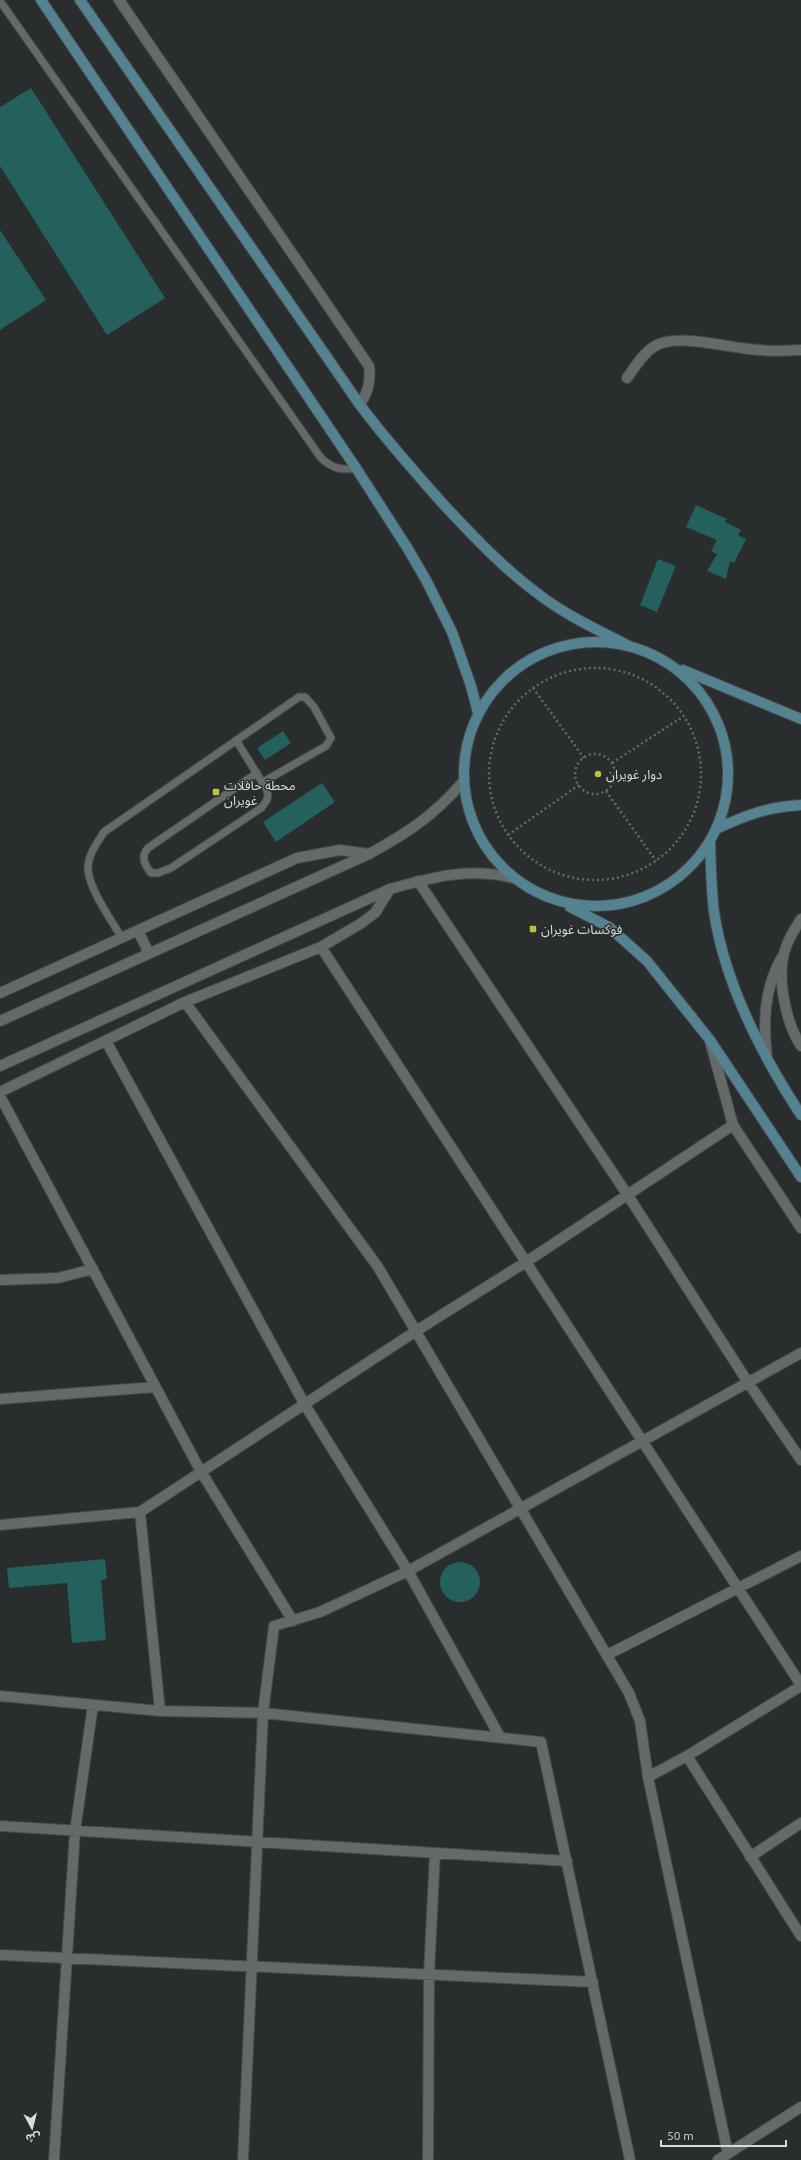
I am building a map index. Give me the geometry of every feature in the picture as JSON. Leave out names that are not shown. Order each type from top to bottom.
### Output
[{"type":"main road","points":[[41,0],[356,468],[408,549],[440,606],[462,659],[478,713]]},
{"type":"main road","points":[[80,0],[360,405],[386,440],[485,548],[510,572],[541,596],[574,618],[631,647]]},
{"type":"main road","points":[[801,719],[694,676],[649,653],[631,647],[614,643],[590,642],[560,647],[527,661],[508,675],[488,698],[478,713],[472,726],[465,753],[463,782],[468,810],[478,835],[494,859],[514,878],[533,890],[609,927],[626,940],[676,996],[710,1040],[801,1177]]},
{"type":"main road","points":[[554,900],[586,906],[602,906],[618,904],[644,897],[677,878],[693,863],[710,842],[716,829],[726,796],[728,762],[724,739],[713,712],[704,697],[680,672],[666,662]]},
{"type":"main road","points":[[716,829],[755,812],[776,807],[801,806]]},
{"type":"main road","points":[[710,842],[714,912],[724,955],[749,1023],[767,1060],[801,1115]]},
{"type":"street","points":[[119,0],[369,366],[371,379],[368,390],[360,405]]},
{"type":"street","points":[[627,378],[645,354],[656,345],[669,342],[696,341],[754,350],[801,350]]},
{"type":"street","points":[[0,1021],[369,854],[418,825],[442,806],[463,782]]},
{"type":"street","points":[[0,993],[297,858],[340,850],[369,854]]},
{"type":"street","points":[[0,1066],[390,889],[452,874],[473,872],[494,873],[514,878]]},
{"type":"street","points":[[418,881],[627,1194],[749,1384],[801,1460]]},
{"type":"street","points":[[0,1092],[185,1002],[321,947],[360,924],[375,913],[390,889]]},
{"type":"street","points":[[767,1060],[764,1028],[765,1008],[774,971],[801,919]]},
{"type":"street","points":[[138,931],[149,954]]},
{"type":"street","points":[[321,947],[801,1685],[686,1756],[648,1777]]},
{"type":"street","points":[[784,953],[782,972],[786,1011],[794,1035],[801,1046]]},
{"type":"street","points":[[185,1002],[378,1267],[629,1693],[640,1721],[648,1777],[728,2154]]},
{"type":"street","points":[[710,1040],[733,1125],[801,1228]]},
{"type":"street","points":[[106,1041],[305,1405],[408,1571],[500,1737]]},
{"type":"street","points":[[0,1096],[200,1470],[293,1621]]},
{"type":"street","points":[[0,1525],[140,1512],[200,1470],[305,1405],[416,1331],[526,1262],[733,1125]]},
{"type":"street","points":[[0,1280],[58,1278],[93,1269]]},
{"type":"street","points":[[243,2160],[263,1713],[274,1626],[320,1612],[408,1571],[749,1384],[801,1353]]},
{"type":"street","points":[[0,1399],[155,1387]]},
{"type":"street","points":[[140,1512],[160,1712]]},
{"type":"street","points":[[607,1655],[801,1556]]},
{"type":"street","points":[[0,1696],[160,1712],[263,1713],[541,1742],[630,2160]]},
{"type":"street","points":[[54,2160],[75,1831],[93,1705]]},
{"type":"street","points":[[686,1756],[801,1936]]},
{"type":"street","points":[[750,1857],[801,1823]]},
{"type":"street","points":[[0,1826],[567,1861]]},
{"type":"street","points":[[428,2160],[429,1974],[435,1853]]},
{"type":"street","points":[[0,1955],[593,1982]]},
{"type":"street","points":[[718,2160],[801,2107]]},
{"type":"lane","points":[[0,1],[321,458],[337,468],[356,468]]},
{"type":"lane","points":[[122,938],[89,877],[89,860],[98,841],[110,827],[299,697],[305,698],[314,707],[330,734],[331,738],[329,742],[263,782]]},
{"type":"lane","points":[[236,740],[263,782],[269,797],[261,808],[171,868],[158,873],[151,873],[143,857],[148,848],[257,773]]},
{"type":"path","points":[[582,669],[608,669],[634,675],[652,684],[668,696],[684,716],[691,728],[700,753],[702,780],[700,794],[692,820],[685,832],[667,852],[656,861],[637,872],[616,878],[594,880],[571,877],[550,870],[531,859],[508,835],[498,816],[491,795],[490,762],[495,740],[504,720],[517,702],[534,688],[557,675],[582,669]]},
{"type":"path","points":[[534,688],[584,758]]},
{"type":"path","points":[[612,763],[684,716]]},
{"type":"path","points":[[592,754],[601,755],[612,763],[615,770],[615,779],[606,791],[591,794],[579,785],[576,771],[579,762],[584,758],[592,754]]},
{"type":"path","points":[[508,835],[579,785]]},
{"type":"path","points":[[606,791],[656,861]]},
{"type":"building","points":[[31,88],[165,298],[107,335],[0,166],[0,107]]},
{"type":"building","points":[[0,230],[46,300],[0,330]]},
{"type":"building","points":[[696,505],[727,519],[725,522],[741,530],[738,535],[746,539],[734,563],[730,561],[726,579],[707,571],[717,554],[711,551],[717,540],[686,527]]},
{"type":"building","points":[[658,559],[676,566],[657,612],[640,605]]},
{"type":"building","points":[[283,731],[291,743],[265,760],[257,748]]},
{"type":"building","points":[[322,783],[335,802],[276,842],[263,822]]},
{"type":"building","points":[[105,1559],[107,1579],[101,1580],[106,1640],[72,1643],[67,1583],[9,1588],[7,1568]]},
{"type":"building","points":[[464,1562],[471,1565],[477,1571],[480,1582],[479,1590],[471,1599],[464,1602],[456,1602],[449,1599],[441,1590],[440,1578],[443,1571],[452,1563]]},
{"type":"place","name":"دوار غويران","points":[[598,774]]},
{"type":"place","name":"محطة حافلات غويران","points":[[216,792]]},
{"type":"place","name":"فوكسات غويران","points":[[533,929]]}]
